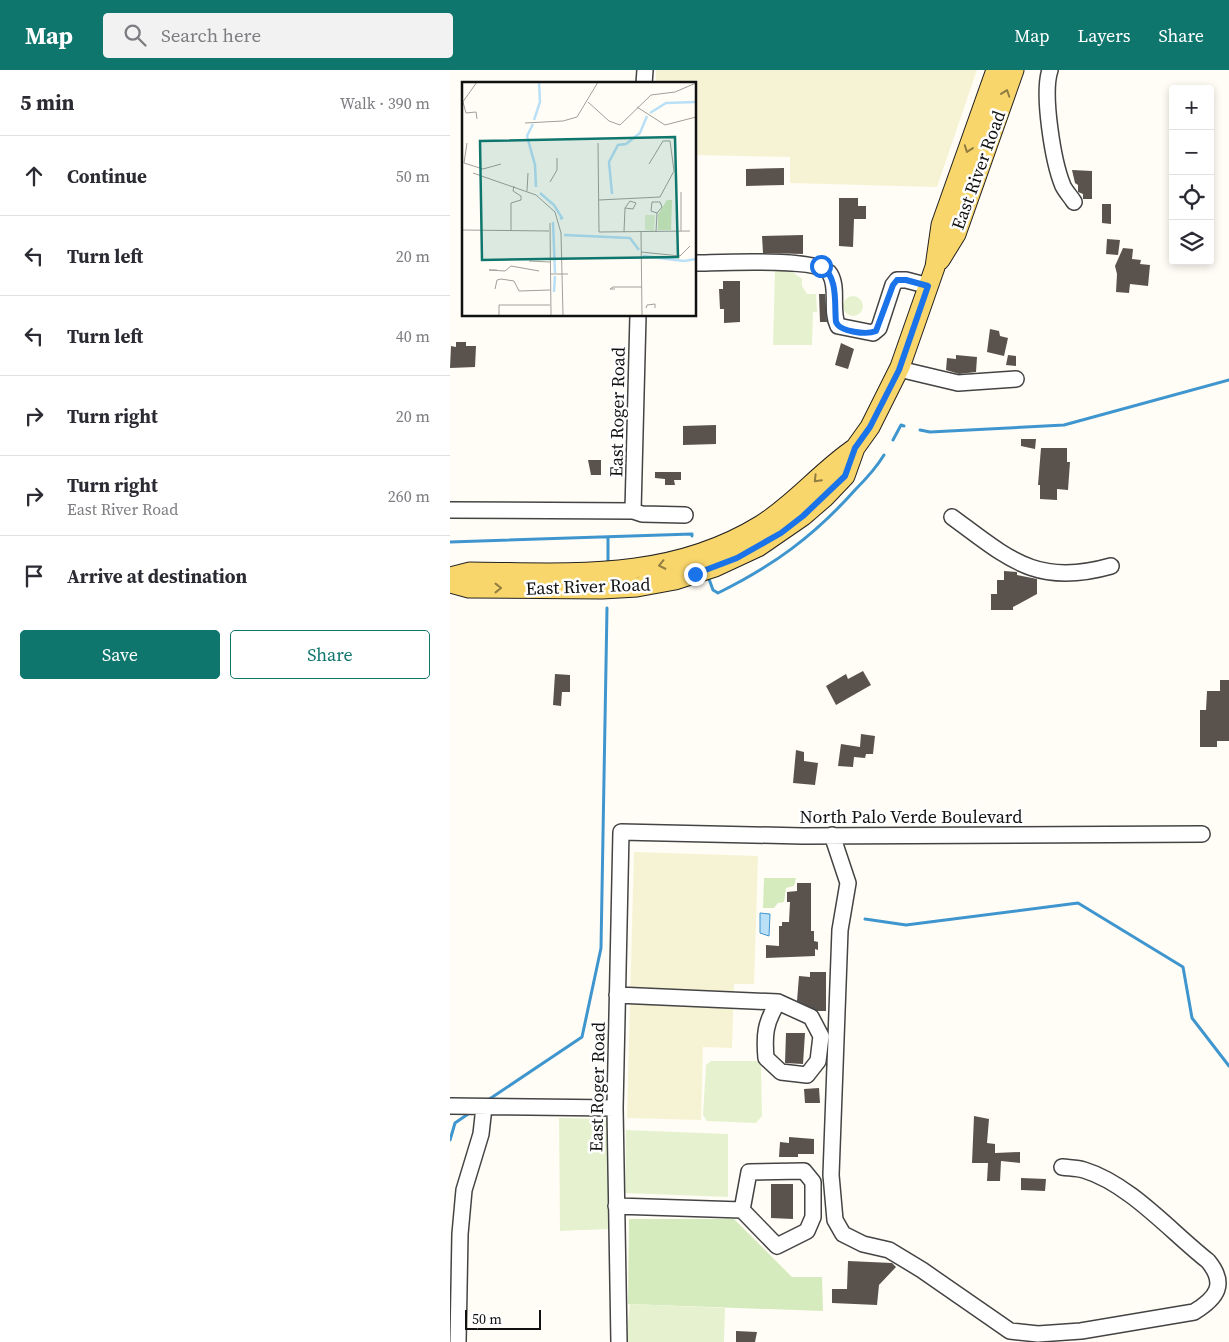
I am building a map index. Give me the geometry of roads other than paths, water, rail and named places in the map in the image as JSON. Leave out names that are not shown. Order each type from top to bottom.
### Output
[{"type":"main road","name":"East River Road","points":[[450,583],[470,588],[602,589],[652,585],[695,574],[758,547],[803,516],[845,476],[855,448],[870,427],[899,370],[935,267],[941,225],[996,70]]},
{"type":"main road","name":"East River Road","points":[[935,267],[956,234],[1014,70]]},
{"type":"main road","name":"East River Road","points":[[450,577],[470,572],[614,572],[665,565],[692,557],[741,536],[766,521],[801,494],[831,464],[855,448]]},
{"type":"street","points":[[1050,70],[1046,90],[1054,154],[1063,187],[1074,202]]},
{"type":"street","points":[[696,263],[770,262],[821,266],[830,274],[833,283],[838,326],[873,333],[879,328],[893,285],[897,280],[906,280],[928,286]]},
{"type":"street","name":"East Roger Road","points":[[633,511],[638,316]]},
{"type":"street","points":[[899,370],[958,383],[1016,379]]},
{"type":"street","points":[[450,510],[633,511],[642,514],[685,515]]},
{"type":"street","points":[[952,517],[996,550],[1031,569],[1056,574],[1088,572],[1111,566]]},
{"type":"street","name":"East Roger Road","points":[[619,1342],[614,1108],[621,832]]},
{"type":"street","name":"North Palo Verde Boulevard","points":[[621,832],[832,835],[1202,834]]},
{"type":"street","points":[[832,835],[848,883],[840,930],[831,1175],[834,1220],[843,1234],[863,1244],[889,1250],[1010,1331],[1038,1334],[1081,1331],[1194,1312],[1208,1304],[1216,1293],[1219,1280],[1217,1272],[1208,1261],[1137,1201],[1115,1186],[1084,1170],[1062,1167]]},
{"type":"street","points":[[617,995],[778,1002],[811,1017],[821,1036],[818,1061],[807,1074],[782,1072],[766,1058],[764,1042],[767,1019],[778,1002]]},
{"type":"street","points":[[450,1106],[614,1108]]},
{"type":"street","points":[[458,1342],[463,1199],[467,1176],[480,1134],[484,1107]]},
{"type":"street","points":[[616,1206],[742,1210],[776,1246],[807,1230],[813,1217],[813,1182],[804,1171],[749,1172],[742,1210]]},
{"type":"water","points":[[760,913],[770,914],[769,936],[760,933]]},
{"type":"waterway","points":[[920,430],[930,432],[1064,425],[1229,380]]},
{"type":"waterway","points":[[893,440],[901,425],[904,426]]},
{"type":"waterway","points":[[709,579],[713,590],[718,593],[757,572],[792,549],[840,507],[871,473],[884,455]]},
{"type":"waterway","points":[[450,542],[692,534],[692,536]]},
{"type":"waterway","points":[[608,537],[608,563]]},
{"type":"waterway","points":[[488,1100],[582,1037],[601,948],[607,608]]},
{"type":"waterway","points":[[865,919],[906,925],[1078,903],[1183,967],[1192,1018],[1229,1066]]},
{"type":"waterway","points":[[450,1140],[455,1123],[471,1112]]}]
